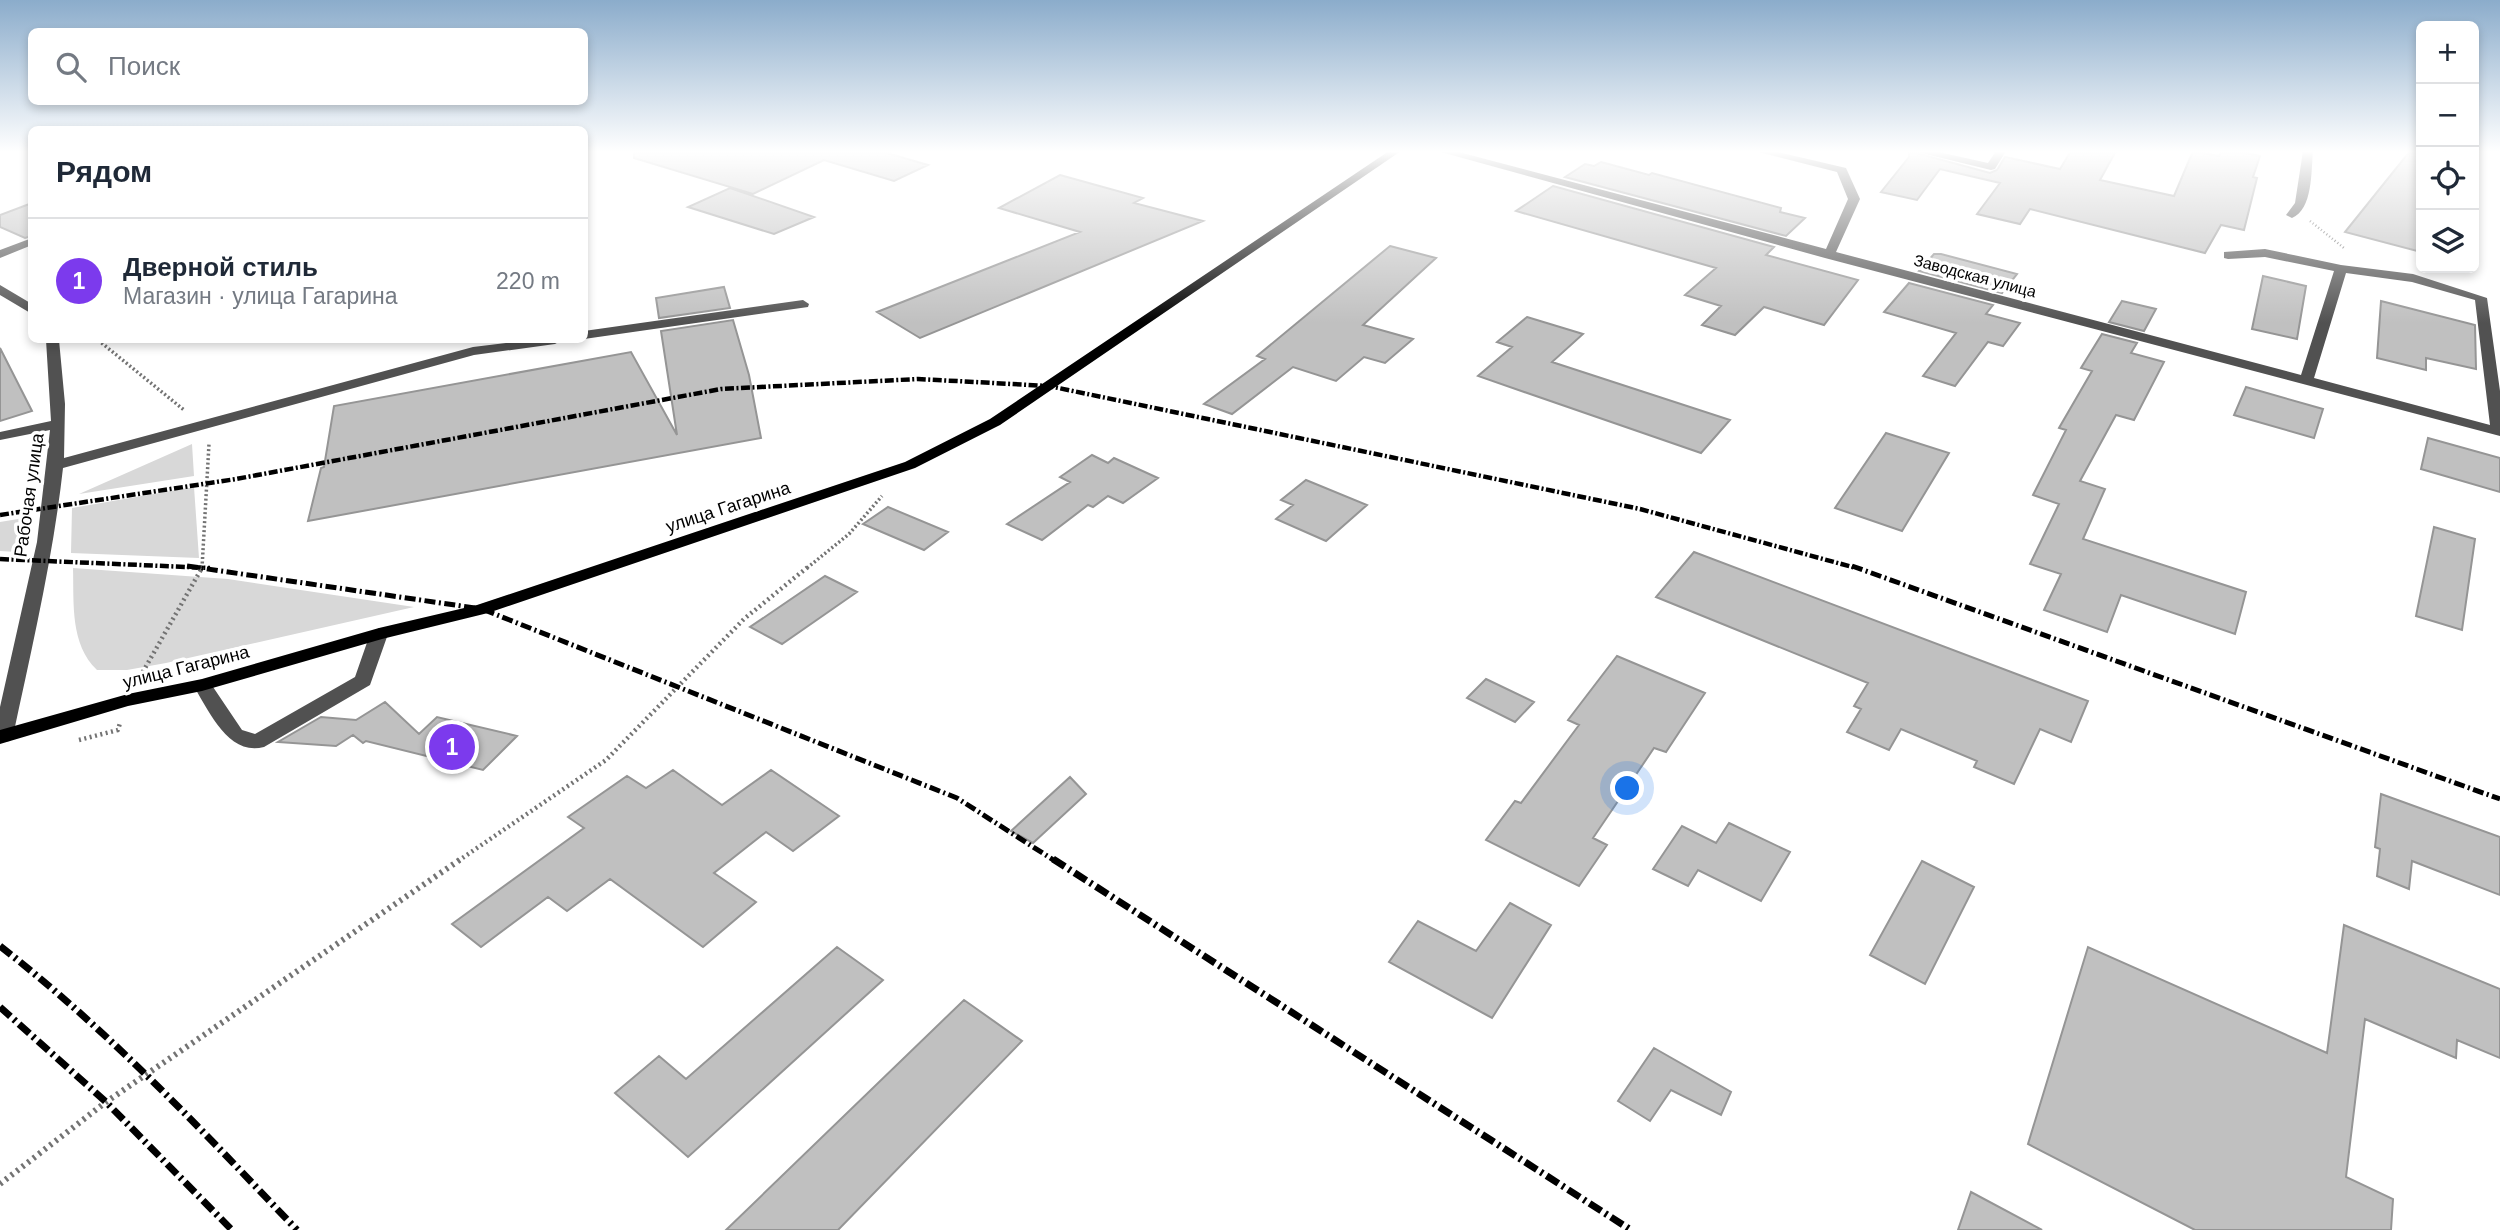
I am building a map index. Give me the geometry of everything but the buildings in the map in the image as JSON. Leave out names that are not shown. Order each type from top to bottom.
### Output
[{"type":"main road","name":"улица Гагарина","points":[[2,736],[128,700],[202,685],[379,634],[482,609],[910,465],[995,422],[1311,208]]},
{"type":"street","name":"Заводская улица","points":[[1656,208],[2499,431]]},
{"type":"street","points":[[1829,255],[1850,208]]},
{"type":"street","points":[[2292,215],[2297,208]]},
{"type":"street","points":[[0,254],[28,243]]},
{"type":"street","points":[[2228,255],[2265,253],[2341,269],[2413,278],[2481,298],[2499,431]]},
{"type":"street","points":[[2306,382],[2341,269]]},
{"type":"street","points":[[0,289],[28,307]]},
{"type":"street","points":[[588,334],[803,303]]},
{"type":"street","name":"Рабочая улица","points":[[2,736],[41,560],[55,466],[58,424],[52,343]]},
{"type":"street","points":[[55,466],[473,351],[533,343]]},
{"type":"street","points":[[0,436],[58,424]]},
{"type":"street","points":[[202,685],[235,735],[257,742],[363,681],[379,634]]},
{"type":"path","points":[[2292,215],[2311,221],[2354,255],[2341,269]]},
{"type":"path","points":[[78,740],[118,730],[128,700],[203,567],[209,440],[202,426],[102,343]]},
{"type":"path","points":[[0,1184],[106,1102],[606,760],[744,619],[849,534],[910,465]]},
{"type":"shaded area","points":[[192,444],[194,476],[79,494]]},
{"type":"shaded area","points":[[194,487],[199,558],[71,553],[72,508]]},
{"type":"shaded area","points":[[24,518],[17,552],[0,551],[0,522]]},
{"type":"shaded area","points":[[73,568],[228,579],[414,607],[166,663],[127,670],[97,670],[88,660],[78,636]]},
{"type":"railway","points":[[0,515],[236,479],[721,389],[918,379],[1049,386],[1640,509],[1856,568]]},
{"type":"railway","points":[[0,559],[197,567]]},
{"type":"railway","points":[[187,566],[197,567]]},
{"type":"railway","points":[[1852,566],[2500,799]]},
{"type":"railway","points":[[197,567],[210,568]]},
{"type":"railway","points":[[197,567],[482,609],[957,798],[1055,861]]},
{"type":"railway","points":[[1053,859],[1631,1230]]},
{"type":"railway","points":[[0,946],[117,1047],[297,1230]]},
{"type":"railway","points":[[0,1007],[106,1102],[232,1230]]},
{"type":"place","name":"Дверной стиль","points":[[452,747]]}]
